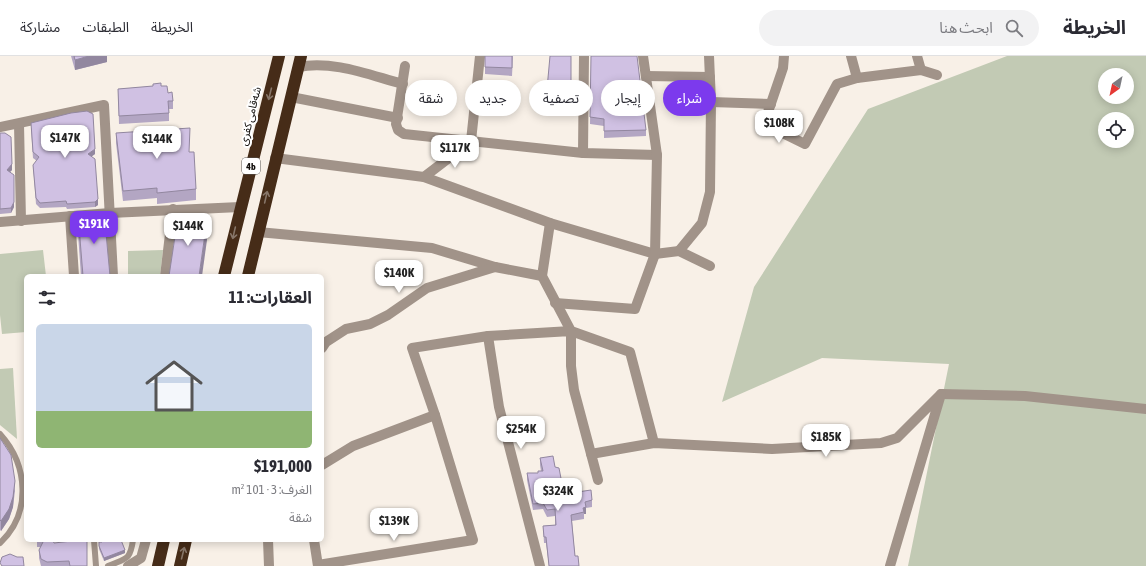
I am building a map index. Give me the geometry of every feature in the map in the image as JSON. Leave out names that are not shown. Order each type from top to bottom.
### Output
[{"type":"highway","name":"شەقامی کفری","points":[[224,274],[279,56]]},
{"type":"highway","name":"4b","points":[[248,274],[275,158],[300,62]]},
{"type":"highway","points":[[158,566],[164,542]]},
{"type":"highway","points":[[180,566],[186,542]]},
{"type":"street","points":[[424,177],[471,141],[480,56]]},
{"type":"street","points":[[582,152],[584,56]]},
{"type":"street","points":[[555,303],[635,309],[655,254],[657,155],[643,56]]},
{"type":"street","points":[[709,56],[710,80]]},
{"type":"street","points":[[784,56],[783,68],[764,124],[805,144],[837,84],[857,78],[921,70],[937,75]]},
{"type":"street","points":[[851,56],[857,78]]},
{"type":"street","points":[[917,56],[921,70]]},
{"type":"street","points":[[300,62],[311,65],[333,66],[403,84]]},
{"type":"street","points":[[405,66],[396,124],[398,130],[404,134],[582,152],[657,155]]},
{"type":"street","points":[[646,76],[710,76]]},
{"type":"street","points":[[291,97],[398,118]]},
{"type":"street","points":[[716,102],[771,104]]},
{"type":"street","points":[[0,127],[104,105],[113,274]]},
{"type":"street","points":[[679,251],[702,223],[710,192],[711,116]]},
{"type":"street","points":[[18,124],[21,221]]},
{"type":"street","points":[[275,158],[424,177],[550,223],[655,254],[679,251],[710,266]]},
{"type":"street","points":[[0,222],[173,209],[240,207]]},
{"type":"street","points":[[165,274],[173,209]]},
{"type":"street","points":[[70,216],[74,274]]},
{"type":"street","points":[[550,223],[542,276],[571,331],[571,366],[574,390],[598,480]]},
{"type":"street","points":[[258,232],[432,248],[495,267],[542,276]]},
{"type":"street","points":[[324,345],[326,342],[346,329],[370,324],[388,315],[427,288],[495,267]]},
{"type":"street","points":[[314,542],[318,566],[473,540],[435,415],[412,348],[488,336],[571,331],[630,352],[654,443]]},
{"type":"street","points":[[488,336],[499,407],[540,566]]},
{"type":"street","points":[[591,454],[654,443],[772,449],[881,443],[896,438],[941,394],[1025,396],[1146,409]]},
{"type":"street","points":[[890,566],[941,394]]},
{"type":"street","points":[[324,464],[353,446],[435,415]]},
{"type":"street","points":[[128,566],[140,558],[145,542]]},
{"type":"street","points":[[268,542],[269,566]]},
{"type":"lane","points":[[0,434],[7,442],[18,461],[23,482],[23,493],[15,523],[0,543]]},
{"type":"lane","points":[[94,542],[96,566]]},
{"type":"lane","points":[[108,566],[127,557],[131,553],[133,542]]},
{"type":"green space","points":[[1007,56],[1146,56],[1146,566],[908,566],[949,364],[822,358],[722,402],[754,287],[868,109]]},
{"type":"green space","points":[[43,250],[46,274],[24,274],[24,332],[2,334],[0,315],[0,254]]},
{"type":"green space","points":[[163,250],[160,274],[128,274],[128,251]]},
{"type":"green space","points":[[13,368],[17,439],[0,425],[0,369]]},
{"type":"building","points":[[74,56],[89,56],[75,60]]},
{"type":"building","points":[[485,56],[512,56],[512,68],[485,67]]},
{"type":"building","points":[[550,56],[571,56],[571,80],[548,80]]},
{"type":"building","points":[[591,56],[637,56],[640,80],[601,80],[601,116],[644,116],[646,130],[604,131],[604,119],[590,117],[593,116],[593,80],[591,80]]},
{"type":"building","points":[[161,83],[161,86],[167,86],[168,93],[172,92],[173,101],[168,101],[169,113],[119,116],[118,89],[153,86],[153,84]]},
{"type":"building","points":[[87,111],[93,114],[95,149],[88,154],[95,159],[98,199],[95,202],[67,204],[66,201],[40,203],[36,198],[33,165],[39,157],[33,152],[31,123],[71,113]]},
{"type":"building","points":[[190,128],[189,152],[194,152],[196,189],[157,193],[157,188],[123,191],[116,133]]},
{"type":"building","points":[[0,133],[5,133],[11,137],[12,164],[7,170],[14,175],[14,202],[11,208],[0,209]]},
{"type":"building","points":[[104,212],[110,274],[83,274],[78,214]]},
{"type":"building","points":[[178,217],[207,220],[199,274],[169,274]]},
{"type":"building","points":[[0,438],[11,455],[15,481],[13,497],[9,509],[1,521],[0,520]]},
{"type":"building","points":[[553,456],[555,467],[559,468],[564,494],[591,490],[592,500],[585,502],[586,507],[583,508],[584,512],[571,515],[575,556],[578,556],[579,566],[549,566],[546,537],[544,537],[543,526],[556,525],[555,509],[547,510],[543,503],[533,504],[527,473],[538,473],[538,471],[543,471],[540,458]]},
{"type":"building","points":[[43,542],[87,542],[87,566],[70,566],[69,561],[47,562],[41,559],[39,550]]},
{"type":"building","points":[[99,542],[122,542],[125,550],[104,558]]},
{"type":"building","points":[[10,554],[17,557],[23,557],[24,566],[2,566],[0,563],[2,557]]}]
